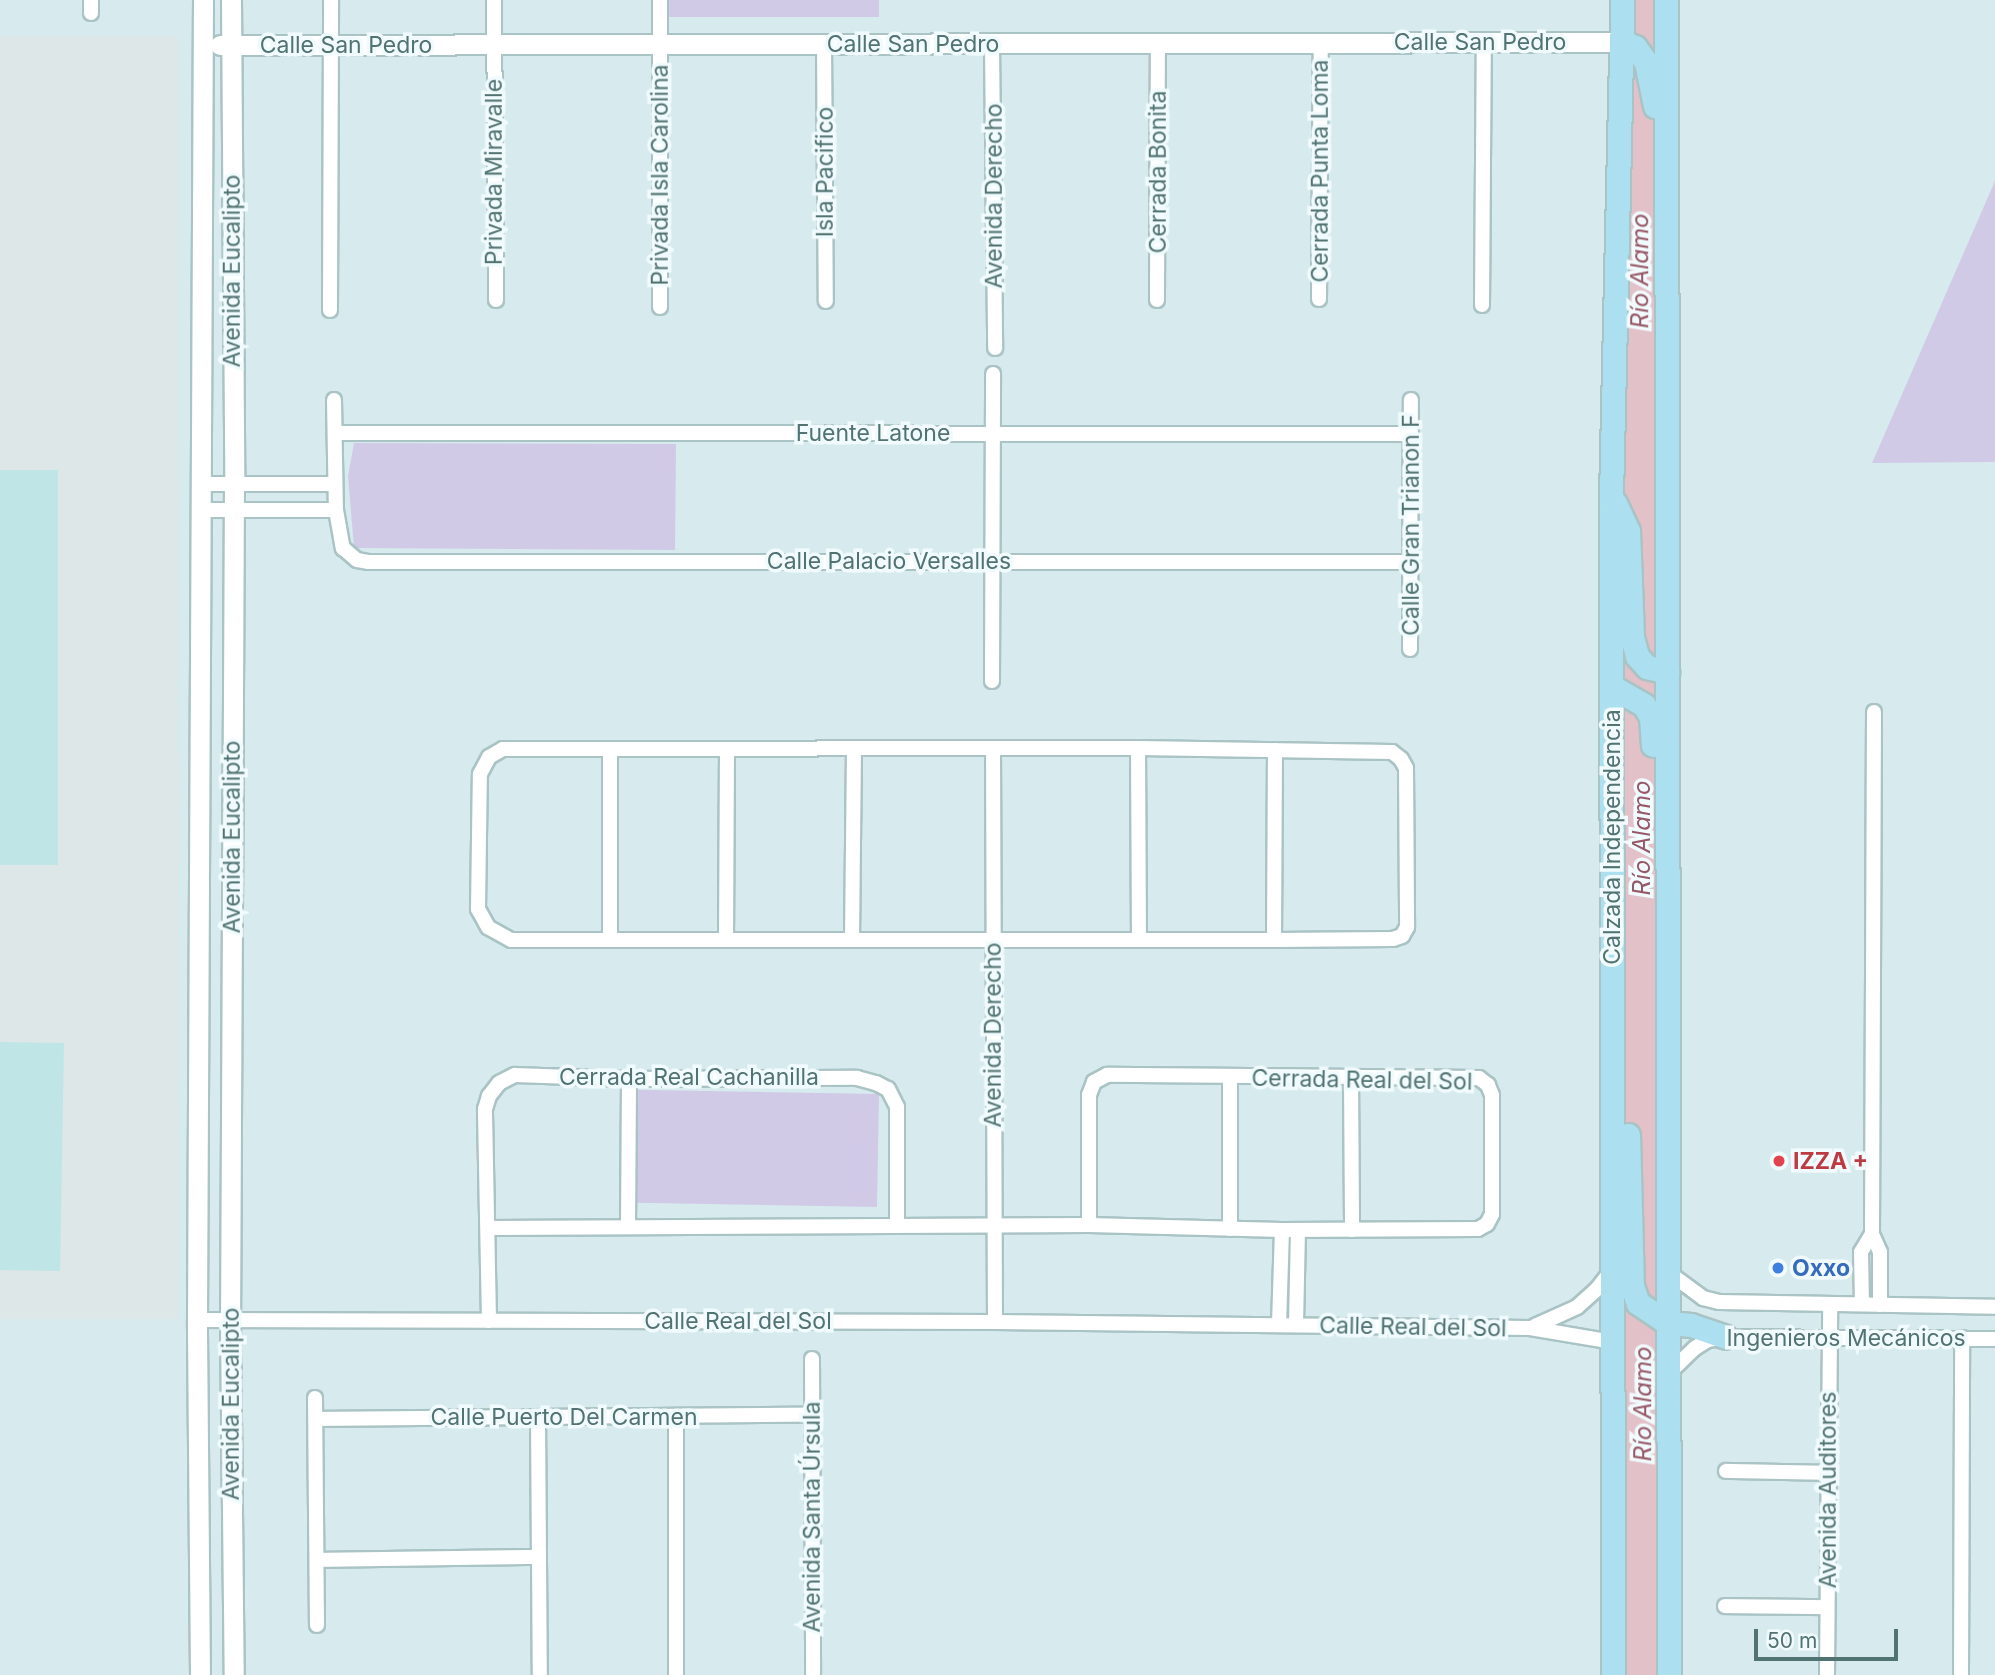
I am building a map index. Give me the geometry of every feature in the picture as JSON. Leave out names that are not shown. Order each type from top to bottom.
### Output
[{"type":"main road","name":"Calzada Independencia","points":[[1613,1675],[1611,498],[1622,0]]},
{"type":"main road","points":[[1666,0],[1669,1675]]},
{"type":"main road","points":[[1623,42],[1635,47],[1646,62],[1667,153]]},
{"type":"main road","points":[[1611,498],[1625,519],[1628,531],[1632,637],[1637,656],[1647,667],[1667,673]]},
{"type":"main road","points":[[1611,686],[1634,696],[1644,705],[1651,717],[1654,836],[1658,850],[1667,859]]},
{"type":"main road","points":[[1613,1048],[1622,1066],[1627,1087],[1632,1286],[1638,1303],[1668,1323],[1691,1325],[1725,1337]]},
{"type":"street","name":"Avenida Eucalipto","points":[[200,1675],[197,1320],[203,484],[203,0]]},
{"type":"street","name":"Avenida Eucalipto","points":[[231,0],[234,484],[230,1320],[233,1675]]},
{"type":"street","points":[[330,310],[331,0]]},
{"type":"street","name":"Privada Miravalle","points":[[494,0],[496,300]]},
{"type":"street","name":"Privada Isla Carolina","points":[[660,0],[660,307]]},
{"type":"street","name":"Cerrada Punta Loma","points":[[1320,299],[1321,42]]},
{"type":"street","points":[[1482,305],[1484,42]]},
{"type":"street","name":"Calle San Pedro","points":[[204,45],[1623,42]]},
{"type":"street","name":"Cerrada Bonita","points":[[1157,300],[1158,43]]},
{"type":"street","name":"Isla Pacifico","points":[[824,44],[826,301]]},
{"type":"street","name":"Avenida Derecho","points":[[992,44],[995,348]]},
{"type":"street","points":[[992,681],[993,374]]},
{"type":"street","points":[[201,510],[336,510],[334,400]]},
{"type":"street","name":"Calle Gran Trianon F","points":[[1410,649],[1411,400]]},
{"type":"street","name":"Fuente Latone","points":[[335,433],[1411,434]]},
{"type":"street","points":[[203,484],[335,484]]},
{"type":"street","name":"Calle Palacio Versalles","points":[[336,510],[343,548],[357,560],[368,562],[1411,562]]},
{"type":"street","points":[[1874,712],[1872,1234],[1880,1252],[1880,1305]]},
{"type":"street","points":[[993,748],[1392,752],[1401,758],[1406,768],[1407,926],[1402,936],[1393,939],[512,940],[488,927],[478,909],[480,774],[489,757],[503,749],[993,748]]},
{"type":"street","name":"Avenida Derecho","points":[[993,748],[995,1322]]},
{"type":"street","points":[[1138,748],[1139,940]]},
{"type":"street","points":[[610,749],[610,940]]},
{"type":"street","points":[[726,940],[727,749]]},
{"type":"street","points":[[852,940],[854,749]]},
{"type":"street","points":[[1274,940],[1275,750]]},
{"type":"street","name":"Cerrada Real Cachanilla","points":[[489,1321],[485,1109],[489,1096],[499,1083],[515,1075],[629,1079],[857,1078],[888,1089],[897,1107],[898,1226]]},
{"type":"street","name":"Cerrada Real del Sol","points":[[994,1226],[1282,1230],[1478,1229],[1487,1224],[1492,1214],[1492,1095],[1488,1085],[1479,1078],[1107,1075],[1094,1082],[1089,1095],[1089,1226]]},
{"type":"street","points":[[1230,1077],[1230,1229]]},
{"type":"street","points":[[1351,1078],[1352,1230]]},
{"type":"street","points":[[628,1227],[629,1079]]},
{"type":"street","points":[[488,1228],[994,1226]]},
{"type":"street","points":[[1279,1325],[1282,1230]]},
{"type":"street","name":"Calle Real del Sol","points":[[1296,1325],[1298,1230]]},
{"type":"street","points":[[1862,1304],[1861,1252],[1872,1234]]},
{"type":"street","name":"Calle Real del Sol","points":[[1530,1328],[1577,1307],[1597,1289],[1613,1268]]},
{"type":"street","name":"Ingenieros Mecánicos","points":[[1668,1272],[1703,1298],[1719,1302],[1995,1307]]},
{"type":"street","name":"Avenida Auditores","points":[[1828,1675],[1830,1305]]},
{"type":"street","name":"Calle Real del Sol","points":[[197,1320],[995,1322],[1530,1328],[1614,1342]]},
{"type":"street","name":"Ingenieros Mecánicos","points":[[1668,1374],[1695,1348],[1708,1340],[1725,1337],[1995,1339]]},
{"type":"street","points":[[1961,1675],[1962,1338]]},
{"type":"street","name":"Avenida Santa Úrsula","points":[[812,1359],[813,1675]]},
{"type":"street","points":[[316,1398],[317,1625]]},
{"type":"street","name":"Calle Puerto Del Carmen","points":[[316,1419],[812,1415]]},
{"type":"street","points":[[676,1416],[676,1675]]},
{"type":"street","points":[[538,1417],[540,1675]]},
{"type":"street","points":[[1726,1471],[1828,1473]]},
{"type":"street","points":[[317,1560],[539,1557]]},
{"type":"street","points":[[1725,1606],[1828,1607]]},
{"type":"shaded area","points":[[0,0],[1995,0],[1995,1675],[0,1675]]},
{"type":"shaded area","points":[[669,0],[879,0],[879,17],[669,17]]},
{"type":"shaded area","points":[[0,36],[178,36],[178,1319],[0,1319]]},
{"type":"shaded area","points":[[1995,181],[1995,462],[1872,463]]},
{"type":"shaded area","points":[[354,443],[676,444],[675,550],[354,548],[348,476]]},
{"type":"shaded area","points":[[637,1090],[879,1094],[877,1207],[635,1203]]},
{"type":"building","points":[[0,470],[58,470],[58,865],[0,865]]},
{"type":"building","points":[[0,1042],[64,1043],[60,1271],[0,1270]]},
{"type":"waterway","name":"Río Alamo","points":[[1640,0],[1643,1675]]},
{"type":"place","name":"IZZA +","points":[[1779,1161]]},
{"type":"place","name":"Oxxo","points":[[1778,1268]]}]
